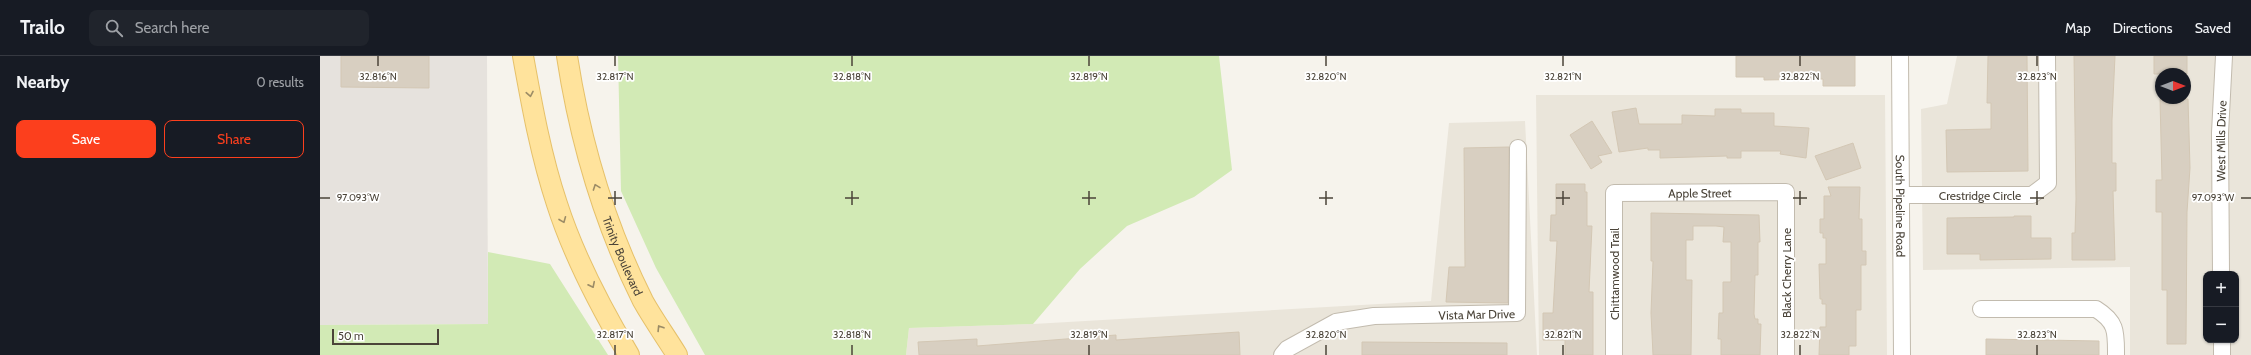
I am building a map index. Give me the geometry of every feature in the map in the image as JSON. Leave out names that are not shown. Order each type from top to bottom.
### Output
[{"type":"main road","points":[[523,56],[537,129],[557,204],[576,251],[608,318],[629,355]]},
{"type":"main road","name":"Trinity Boulevard","points":[[567,56],[585,150],[594,182],[615,236],[644,301],[676,355]]},
{"type":"street","name":"South Pipeline Road","points":[[1900,56],[1902,355]]},
{"type":"street","name":"Crestridge Circle","points":[[1902,195],[2032,195],[2048,182],[2047,56]]},
{"type":"street","name":"West Mills Drive","points":[[2221,271],[2220,132],[2224,56]]},
{"type":"street","name":"Vista Mar Drive","points":[[1282,355],[1287,349],[1336,322],[1374,316],[1517,313],[1518,148]]},
{"type":"street","name":"Apple Street","points":[[1614,193],[1786,192]]},
{"type":"street","name":"Black Cherry Lane","points":[[1786,192],[1786,355]]},
{"type":"street","name":"Chittamwood Trail","points":[[1614,193],[1614,355]]},
{"type":"street","points":[[1981,309],[2096,309],[2108,317],[2116,330],[2116,355]]},
{"type":"street","points":[[2222,343],[2222,355]]},
{"type":"shaded area","points":[[320,56],[487,56],[488,324],[320,325]]},
{"type":"shaded area","points":[[1957,56],[2251,56],[2251,355],[2130,355],[2130,267],[1923,270],[1921,109],[1947,104]]},
{"type":"shaded area","points":[[1536,95],[1885,95],[1887,355],[1539,355]]},
{"type":"shaded area","points":[[1525,121],[1537,355],[906,355],[909,328],[1033,324],[1431,301],[1449,123]]},
{"type":"green space","points":[[618,56],[1219,56],[1232,170],[1194,197],[1127,226],[1080,269],[1033,324],[909,328],[906,355],[705,355],[656,268],[621,191]]},
{"type":"green space","points":[[488,252],[550,264],[608,355],[320,355],[320,325],[488,324]]},
{"type":"building","points":[[341,56],[429,56],[429,88],[341,87]]},
{"type":"building","points":[[1736,56],[1855,56],[1855,86],[1823,86],[1823,79],[1764,80],[1764,77],[1736,77]]},
{"type":"building","points":[[1988,56],[2027,56],[2028,171],[1947,172],[1946,130],[1991,129],[1991,103],[1987,103]]},
{"type":"building","points":[[2074,56],[2115,56],[2112,120],[2112,163],[2116,163],[2116,191],[2113,191],[2115,260],[2072,260],[2072,233],[2075,233],[2076,199]]},
{"type":"building","points":[[2154,56],[2187,56],[2187,68],[2155,68],[2154,74]]},
{"type":"building","points":[[2160,104],[2188,104],[2190,168],[2187,212],[2186,344],[2167,344],[2167,290],[2162,290],[2162,212],[2156,212],[2156,180],[2162,180]]},
{"type":"building","points":[[1636,108],[1639,124],[1682,124],[1682,115],[1715,116],[1715,109],[1741,109],[1741,113],[1774,113],[1774,126],[1809,128],[1806,158],[1780,154],[1781,151],[1741,151],[1741,158],[1727,158],[1727,156],[1660,158],[1660,150],[1648,150],[1648,148],[1619,152],[1612,112]]},
{"type":"building","points":[[1592,121],[1612,153],[1598,156],[1602,162],[1591,169],[1570,135]]},
{"type":"building","points":[[1853,143],[1861,168],[1826,180],[1815,156]]},
{"type":"building","points":[[1509,147],[1508,303],[1446,302],[1449,267],[1465,267],[1464,148]]},
{"type":"building","points":[[1556,184],[1585,184],[1585,192],[1587,192],[1587,226],[1592,226],[1589,292],[1593,292],[1593,355],[1565,355],[1565,340],[1543,340],[1543,313],[1553,313],[1557,241],[1550,241],[1551,215],[1556,215]]},
{"type":"building","points":[[1828,187],[1860,187],[1859,219],[1862,219],[1862,251],[1866,251],[1866,265],[1861,265],[1861,310],[1856,310],[1856,346],[1849,346],[1849,355],[1819,355],[1820,327],[1826,327],[1826,304],[1822,304],[1822,299],[1820,299],[1819,264],[1826,264],[1826,238],[1823,238],[1823,233],[1820,233],[1820,219],[1824,219],[1824,196],[1831,196]]},
{"type":"building","points":[[1651,213],[1759,215],[1760,242],[1758,242],[1758,275],[1755,275],[1754,314],[1755,319],[1758,319],[1758,324],[1761,324],[1760,355],[1721,355],[1721,339],[1718,339],[1719,313],[1723,313],[1723,282],[1731,282],[1731,242],[1723,242],[1724,227],[1693,226],[1693,240],[1686,240],[1686,280],[1692,280],[1691,355],[1653,355],[1651,313],[1653,261],[1651,261]]},
{"type":"building","points":[[2031,216],[2031,238],[2051,238],[2051,259],[1980,260],[1980,254],[1947,254],[1947,218]]},
{"type":"building","points":[[1239,332],[1240,355],[919,355],[918,342],[977,339],[977,346],[1116,335],[1116,340]]},
{"type":"building","points":[[1986,339],[2099,341],[2099,355],[1986,355]]},
{"type":"building","points":[[1362,342],[1507,343],[1507,355],[1362,355]]}]
